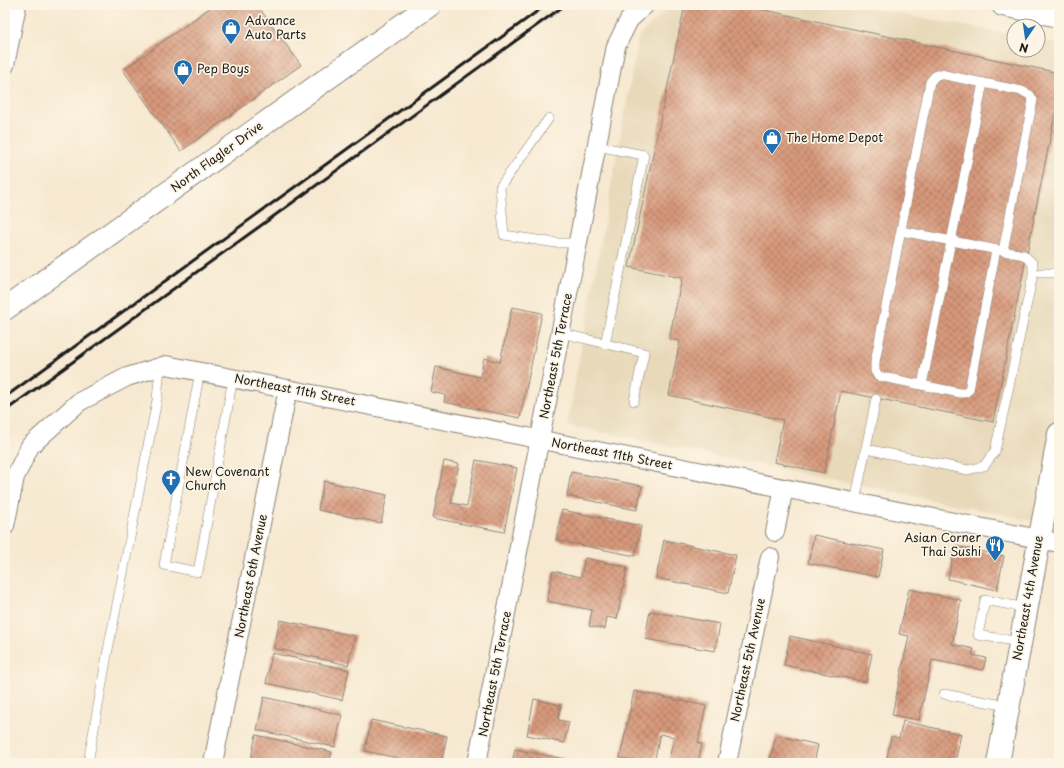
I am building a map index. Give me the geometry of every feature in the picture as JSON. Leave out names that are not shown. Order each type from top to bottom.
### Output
[{"type":"street","points":[[5,65],[17,5]]},
{"type":"street","name":"North Flagler Drive","points":[[5,309],[430,5]]},
{"type":"street","name":"Northeast 5th Terrace","points":[[477,763],[616,46],[629,20],[645,5]]},
{"type":"street","points":[[1003,5],[1059,16]]},
{"type":"street","points":[[5,526],[15,477],[30,446],[79,402],[127,378],[163,366]]},
{"type":"street","name":"Northeast 11th Street","points":[[163,366],[200,371],[1049,541]]},
{"type":"street","name":"Northeast 6th Avenue","points":[[214,763],[288,389]]},
{"type":"street","name":"Northeast 4th Avenue","points":[[998,763],[1026,608],[1049,541],[1059,434]]},
{"type":"street","points":[[775,532],[784,488]]},
{"type":"street","name":"Northeast 5th Avenue","points":[[727,763],[770,558]]},
{"type":"lane","points":[[940,74],[983,83],[1022,91],[1030,95],[1033,100],[969,390],[965,393],[960,393],[878,376],[875,371],[930,82],[935,76],[940,74]]},
{"type":"lane","points":[[922,385],[983,83]]},
{"type":"lane","points":[[549,118],[500,187],[504,236],[578,243]]},
{"type":"lane","points":[[597,146],[644,155],[605,344]]},
{"type":"lane","points":[[866,449],[968,470],[984,466],[995,451],[1033,275],[1034,264],[1026,257],[1000,250],[901,231]]},
{"type":"lane","points":[[1041,273],[1059,273]]},
{"type":"lane","points":[[561,333],[644,354],[634,401]]},
{"type":"lane","points":[[88,763],[107,655],[163,366]]},
{"type":"lane","points":[[200,371],[164,565],[171,567],[198,572],[234,378]]},
{"type":"lane","points":[[855,502],[876,398]]},
{"type":"lane","points":[[1020,642],[978,636],[985,600],[1026,608]]},
{"type":"lane","points":[[944,694],[1008,706]]},
{"type":"shaded area","points":[[672,5],[854,5],[1006,34],[1006,58],[1046,58],[1046,42],[1059,44],[1059,526],[567,425],[639,36]]},
{"type":"building","points":[[214,5],[257,5],[301,65],[181,151],[123,70]]},
{"type":"building","points":[[685,5],[741,5],[1059,73],[1059,94],[993,422],[841,391],[824,473],[774,462],[783,420],[669,395],[680,341],[669,339],[682,278],[629,267]]},
{"type":"building","points":[[512,307],[542,313],[520,418],[444,402],[445,395],[431,392],[436,367],[480,377],[484,358],[500,362]]},
{"type":"building","points":[[476,460],[517,468],[504,532],[433,518],[444,461],[459,464],[451,503],[467,506]]},
{"type":"building","points":[[571,472],[642,486],[637,510],[567,496]]},
{"type":"building","points":[[324,481],[387,495],[381,523],[318,510]]},
{"type":"building","points":[[562,510],[641,526],[635,556],[556,540]]},
{"type":"building","points":[[814,535],[884,550],[878,577],[808,563]]},
{"type":"building","points":[[664,540],[736,555],[728,593],[656,578]]},
{"type":"building","points":[[955,546],[1004,556],[997,590],[948,579]]},
{"type":"building","points":[[585,558],[627,567],[617,619],[607,617],[605,629],[589,626],[592,610],[547,601],[553,571],[581,577]]},
{"type":"building","points":[[909,589],[961,600],[952,644],[974,649],[972,655],[986,658],[983,670],[932,660],[919,720],[892,715],[909,636],[899,634]]},
{"type":"building","points":[[650,611],[720,624],[715,651],[645,639]]},
{"type":"building","points":[[280,620],[355,636],[348,665],[274,648]]},
{"type":"building","points":[[790,636],[872,654],[866,682],[784,665]]},
{"type":"building","points":[[272,653],[349,670],[342,700],[266,683]]},
{"type":"building","points":[[634,691],[706,706],[698,743],[702,744],[698,763],[668,763],[674,737],[660,734],[654,763],[620,758]]},
{"type":"building","points":[[264,697],[342,715],[335,747],[257,730]]},
{"type":"building","points":[[534,699],[561,705],[558,720],[569,722],[564,743],[527,735]]},
{"type":"building","points":[[371,720],[447,736],[441,763],[421,763],[365,751]]},
{"type":"building","points":[[903,721],[961,734],[955,763],[886,763],[891,736],[899,738]]},
{"type":"building","points":[[256,735],[332,752],[329,763],[250,763]]},
{"type":"building","points":[[776,735],[818,745],[814,763],[769,763]]},
{"type":"building","points":[[515,749],[579,762],[579,763],[512,763]]},
{"type":"railway","points":[[5,397],[546,5]]},
{"type":"railway","points":[[5,411],[565,5]]},
{"type":"place","name":"Advance Auto Parts","points":[[231,45]]},
{"type":"place","name":"Pep Boys","points":[[183,86]]},
{"type":"place","name":"The Home Depot","points":[[772,155]]},
{"type":"place","name":"New Covenant Church","points":[[171,496]]},
{"type":"place","name":"Asian Corner Thai Sushi","points":[[995,562]]}]
